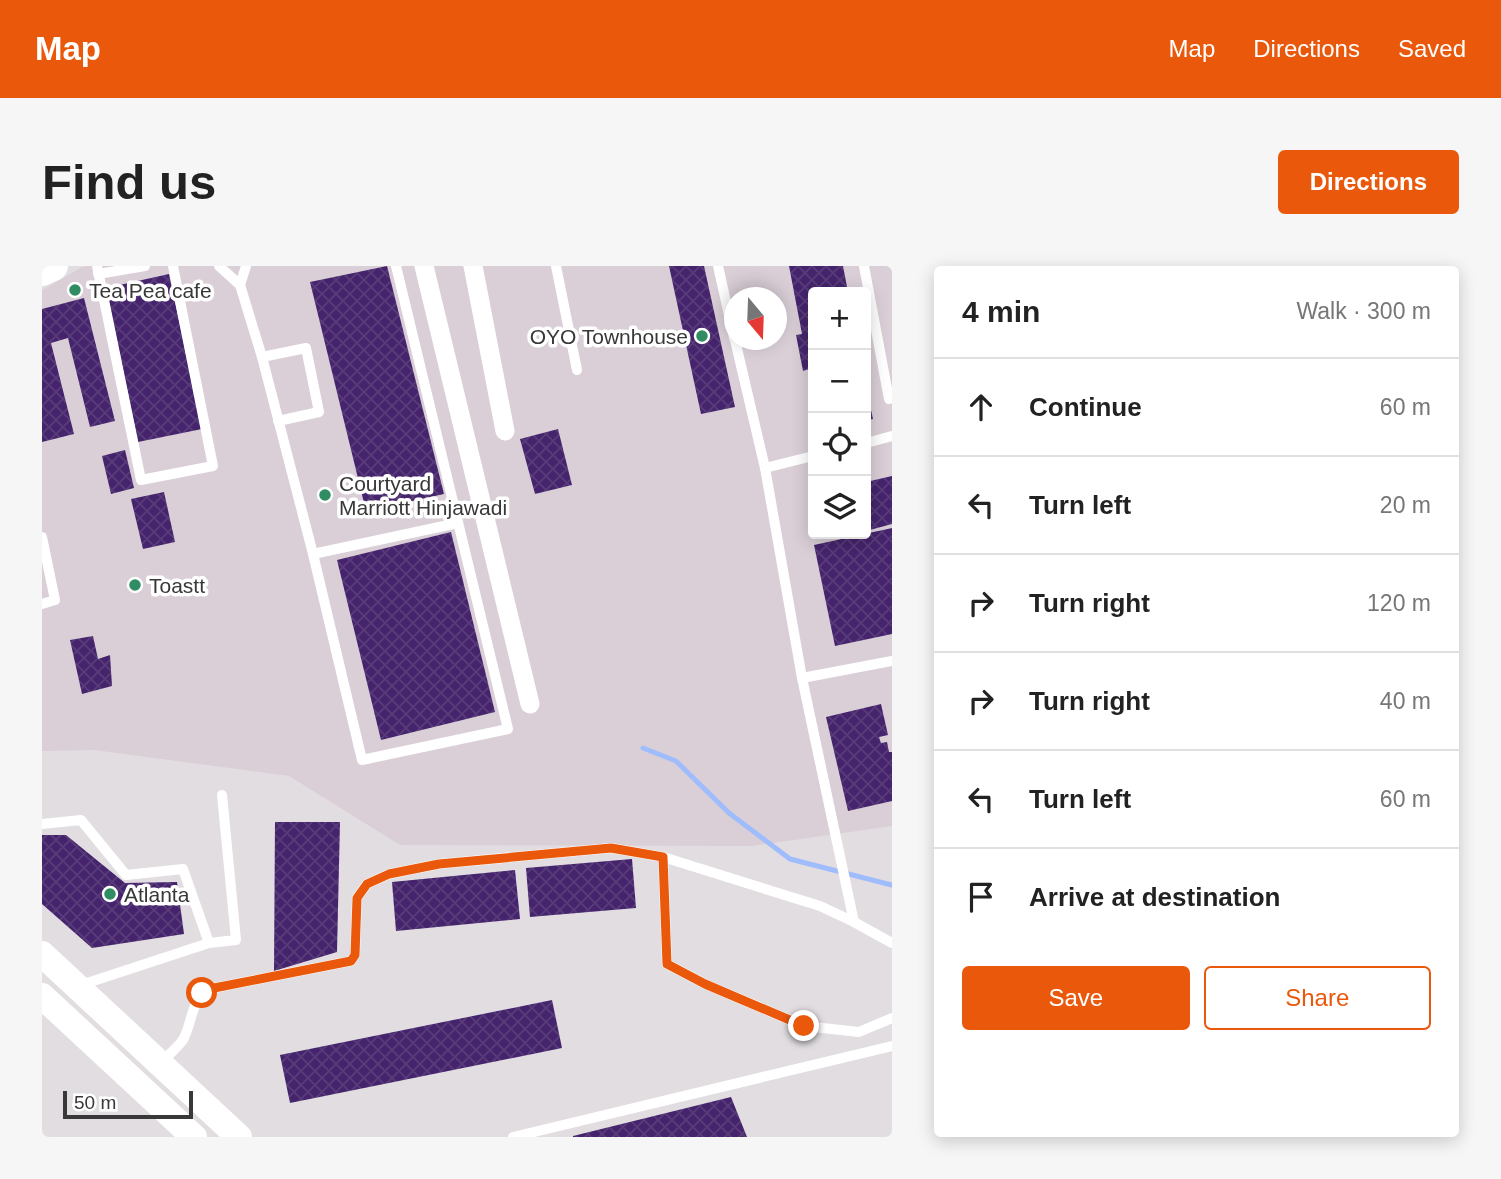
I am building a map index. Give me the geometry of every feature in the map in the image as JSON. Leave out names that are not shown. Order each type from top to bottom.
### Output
[{"type":"main road","points":[[42,271],[52,266]]},
{"type":"main road","points":[[42,954],[239,1137]]},
{"type":"main road","points":[[42,996],[194,1137]]},
{"type":"street","points":[[424,266],[530,705]]},
{"type":"street","points":[[473,266],[506,432]]},
{"type":"lane","points":[[145,266],[98,270],[141,480],[213,466],[173,266]]},
{"type":"lane","points":[[219,266],[240,285],[262,357],[362,760],[508,729],[397,266]]},
{"type":"lane","points":[[240,285],[246,266]]},
{"type":"lane","points":[[556,266],[577,370]]},
{"type":"lane","points":[[718,266],[724,292]]},
{"type":"lane","points":[[863,266],[889,399]]},
{"type":"lane","points":[[262,357],[306,348],[319,412],[278,421]]},
{"type":"lane","points":[[738,350],[765,468],[802,678],[854,922]]},
{"type":"lane","points":[[871,442],[892,436]]},
{"type":"lane","points":[[765,468],[808,457]]},
{"type":"lane","points":[[313,554],[458,523]]},
{"type":"lane","points":[[42,537],[55,600],[42,604]]},
{"type":"lane","points":[[802,678],[892,661]]},
{"type":"lane","points":[[77,987],[209,943],[236,940],[222,795]]},
{"type":"lane","points":[[42,824],[81,820],[126,875],[183,869],[209,943]]},
{"type":"lane","points":[[160,1063],[183,1041],[202,993],[214,988],[351,961],[355,955],[357,898],[367,884],[389,874],[439,864],[611,848],[663,857],[820,906],[892,943]]},
{"type":"lane","points":[[663,857],[667,964],[705,984],[804,1026],[859,1032],[892,1018]]},
{"type":"lane","points":[[513,1137],[892,1046]]},
{"type":"shaded area","points":[[90,266],[892,266],[892,826],[752,846],[400,845],[289,776],[94,750],[42,751],[42,290],[82,267]]},
{"type":"building","points":[[387,266],[444,494],[366,511],[310,282]]},
{"type":"building","name":"OYO Townhouse","points":[[669,266],[704,266],[735,407],[701,414]]},
{"type":"building","points":[[789,266],[843,266],[847,287],[808,287],[808,369],[803,371],[796,335],[802,334]]},
{"type":"building","points":[[169,274],[202,429],[138,442],[106,288]]},
{"type":"building","points":[[84,298],[115,421],[90,427],[68,338],[51,343],[74,434],[42,442],[42,309]]},
{"type":"building","points":[[558,429],[572,485],[535,494],[520,439]]},
{"type":"building","points":[[125,450],[134,488],[111,494],[102,456]]},
{"type":"building","points":[[892,476],[892,524],[871,530],[871,481]]},
{"type":"building","points":[[164,492],[175,542],[143,549],[131,499]]},
{"type":"building","points":[[892,528],[892,634],[835,646],[814,545],[842,539],[871,539],[871,533]]},
{"type":"building","points":[[451,532],[495,712],[381,740],[337,560]]},
{"type":"building","points":[[93,636],[98,659],[110,655],[112,686],[82,694],[70,640]]},
{"type":"building","points":[[881,704],[888,735],[879,737],[881,743],[887,742],[889,752],[892,752],[892,801],[848,811],[826,717]]},
{"type":"building","points":[[275,822],[340,822],[337,952],[274,971]]},
{"type":"building","name":"Atlanta","points":[[42,835],[66,835],[125,883],[177,882],[184,934],[92,948],[42,904]]},
{"type":"building","points":[[632,859],[636,908],[530,917],[526,868]]},
{"type":"building","points":[[515,870],[520,919],[396,931],[392,882]]},
{"type":"building","points":[[552,1000],[562,1048],[290,1103],[280,1055]]},
{"type":"building","points":[[731,1097],[747,1137],[573,1137],[573,1136]]},
{"type":"waterway","points":[[643,748],[676,761],[729,813],[790,859],[892,885]]},
{"type":"place","name":"Tea Pea cafe","points":[[75,290]]},
{"type":"place","name":"OYO Townhouse","points":[[702,336]]},
{"type":"place","name":"Courtyard Marriott Hinjawadi","points":[[325,495]]},
{"type":"place","name":"Toastt","points":[[135,585]]},
{"type":"place","name":"Atlanta","points":[[110,894]]},
{"type":"route","points":[[202,993],[214,988],[351,961],[355,955],[357,898],[367,884],[389,874],[439,864],[611,848],[663,857],[667,964],[705,984],[804,1026]]}]
